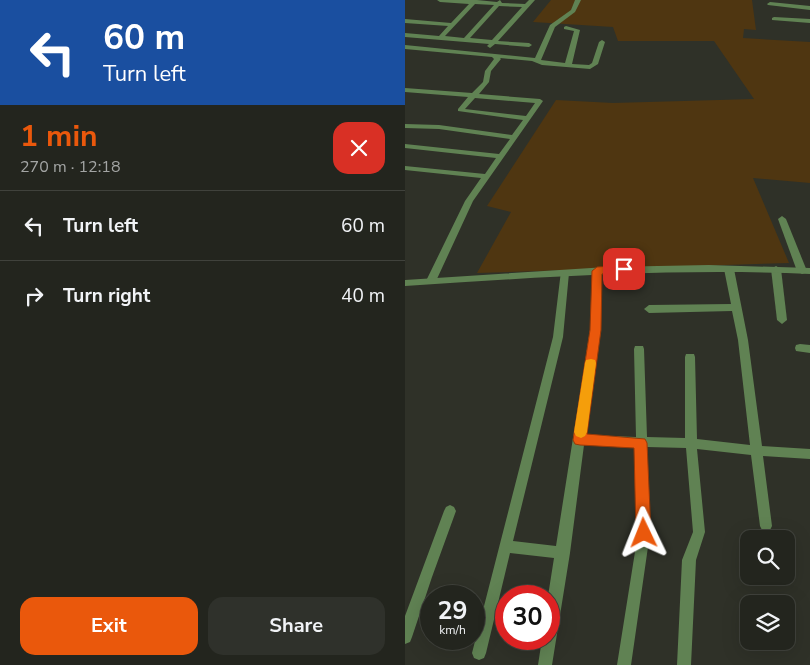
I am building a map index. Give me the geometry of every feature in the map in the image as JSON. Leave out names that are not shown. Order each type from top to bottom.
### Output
[{"type":"street","points":[[440,0],[500,2],[525,6]]},
{"type":"street","points":[[483,54],[531,0]]},
{"type":"street","points":[[537,61],[552,26],[573,11],[578,0]]},
{"type":"street","points":[[440,38],[474,2]]},
{"type":"street","points":[[465,40],[500,2]]},
{"type":"street","points":[[774,3],[810,8]]},
{"type":"street","points":[[774,19],[810,20]]},
{"type":"street","points":[[405,22],[452,25]]},
{"type":"street","points":[[566,28],[577,30],[568,66]]},
{"type":"street","points":[[405,35],[529,45]]},
{"type":"street","points":[[405,47],[483,54],[568,66],[595,66],[602,42]]},
{"type":"street","points":[[493,56],[498,59],[488,72],[486,82],[460,110],[528,118]]},
{"type":"street","points":[[405,90],[540,100],[469,201],[431,281]]},
{"type":"street","points":[[405,126],[439,127],[514,137]]},
{"type":"street","points":[[405,146],[501,156]]},
{"type":"street","points":[[405,168],[486,176]]},
{"type":"street","points":[[405,283],[624,269],[776,269],[806,271],[782,219]]},
{"type":"street","points":[[729,269],[743,340],[766,526]]},
{"type":"street","points":[[776,269],[782,320]]},
{"type":"street","points":[[545,665],[595,330],[597,271]]},
{"type":"street","points":[[479,653],[558,337],[564,272]]},
{"type":"street","points":[[649,309],[737,307]]},
{"type":"street","points":[[624,665],[644,533],[639,349]]},
{"type":"street","points":[[684,665],[689,560],[699,532],[691,443],[690,357]]},
{"type":"street","points":[[580,440],[691,443],[757,451],[810,454]]},
{"type":"street","points":[[405,638],[425,577],[450,511]]},
{"type":"street","points":[[505,546],[563,553]]},
{"type":"shaded area","points":[[551,0],[752,0],[756,30],[744,29],[743,38],[810,42],[810,183],[753,178],[789,263],[477,273],[511,212],[487,206],[556,100],[613,103],[754,99],[714,41],[618,41],[613,27],[533,22]]},
{"type":"slow traffic","points":[[581,432],[591,363]]},
{"type":"route","points":[[624,269],[597,271],[595,330],[580,440],[641,443],[644,533]]}]
